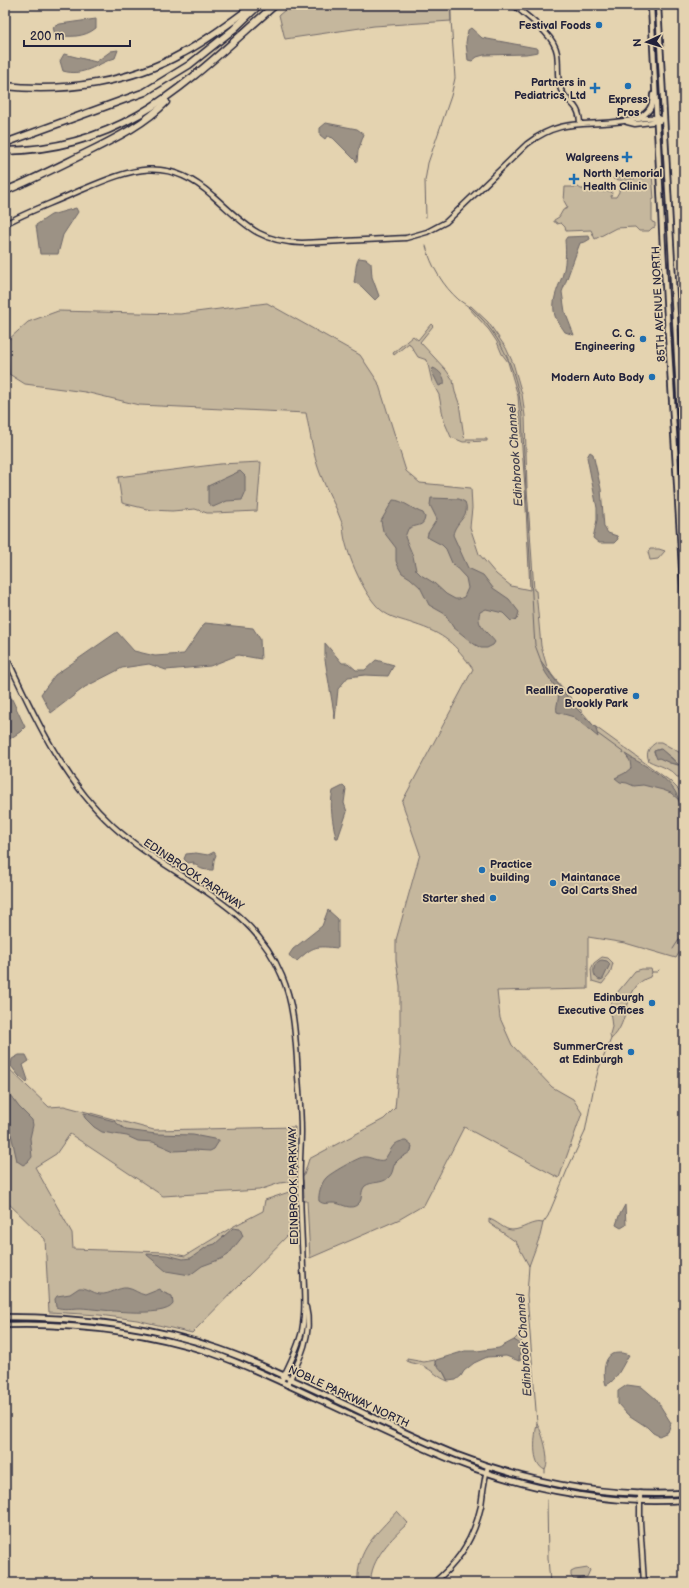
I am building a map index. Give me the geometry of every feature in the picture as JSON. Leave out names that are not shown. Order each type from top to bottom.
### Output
[{"type":"highway","points":[[5,86],[45,88],[75,87],[112,79],[150,68],[183,53],[226,26],[254,5]]},
{"type":"highway","points":[[5,143],[145,92],[189,65],[234,29],[259,5]]},
{"type":"highway","points":[[5,151],[26,151],[50,148],[87,139],[125,123],[149,110],[177,90],[275,5]]},
{"type":"highway","points":[[8,190],[48,172],[127,131],[156,113],[177,90]]},
{"type":"main road","name":"85TH AVENUE NORTH","points":[[651,5],[684,602]]},
{"type":"main road","name":"85TH AVENUE NORTH","points":[[658,5],[684,484]]},
{"type":"main road","points":[[639,118],[649,111],[653,104],[651,59],[653,46]]},
{"type":"main road","name":"NOBLE PARKWAY NORTH","points":[[5,1317],[91,1321],[155,1331],[220,1349],[284,1376],[424,1441],[488,1466],[558,1484],[594,1490],[640,1493],[684,1493]]},
{"type":"main road","name":"NOBLE PARKWAY NORTH","points":[[5,1325],[36,1324],[87,1327],[152,1337],[216,1355],[282,1382],[438,1454],[486,1472],[522,1483],[600,1497],[640,1500],[684,1500]]},
{"type":"street","points":[[514,5],[552,41],[557,53],[560,86],[565,96],[577,109],[580,123]]},
{"type":"street","points":[[5,224],[118,176],[136,171],[154,170],[172,172],[195,182],[212,195],[247,227],[260,235],[273,240],[302,244],[406,238],[427,232],[446,222],[527,144],[557,127],[580,123],[626,121],[639,118],[664,120]]},
{"type":"street","points":[[626,121],[635,124],[657,120]]},
{"type":"street","name":"EDINBROOK PARKWAY","points":[[5,654],[29,707],[48,742],[70,777],[90,802],[112,825],[137,847],[236,913],[250,925],[263,941],[279,968],[291,1002],[296,1040],[301,1123],[300,1184],[305,1305],[300,1337],[282,1382]]},
{"type":"street","name":"EDINBROOK PARKWAY","points":[[288,1385],[303,1351],[307,1335],[307,1313],[305,1305]]},
{"type":"street","points":[[433,1583],[460,1557],[473,1534],[480,1509],[488,1466]]},
{"type":"street","points":[[640,1493],[640,1530],[644,1583]]},
{"type":"shaded area","points":[[291,5],[451,5],[451,21],[374,26],[285,39],[279,15]]},
{"type":"shaded area","points":[[96,19],[96,28],[86,34],[71,36],[55,35],[53,27],[60,24]]},
{"type":"shaded area","points":[[471,28],[482,38],[536,48],[538,49],[538,52],[526,54],[484,55],[477,57],[472,61],[468,60],[466,43],[468,30]]},
{"type":"shaded area","points":[[118,50],[115,58],[84,71],[63,71],[60,61],[64,54],[96,62],[111,51]]},
{"type":"shaded area","points":[[326,123],[357,129],[364,134],[358,151],[357,162],[333,138],[327,136],[325,139],[320,135],[320,128]]},
{"type":"shaded area","points":[[646,174],[652,174],[654,199],[652,200],[652,222],[655,223],[655,227],[649,231],[639,231],[635,227],[616,228],[595,239],[591,230],[566,231],[565,227],[561,223],[557,224],[554,222],[563,210],[568,208],[564,201],[565,187],[598,189],[603,192],[611,191],[611,197],[616,197],[619,192],[619,188],[627,183],[626,181],[613,179],[614,177],[625,177],[625,179],[646,178]]},
{"type":"shaded area","points":[[76,208],[78,212],[63,235],[58,254],[40,254],[36,225],[51,215]]},
{"type":"shaded area","points":[[589,236],[590,239],[580,243],[562,292],[565,312],[574,335],[565,332],[557,320],[554,311],[554,301],[564,268],[566,254],[565,240],[567,237]]},
{"type":"shaded area","points":[[359,258],[366,259],[371,263],[372,277],[379,296],[375,300],[361,286],[354,282],[356,266]]},
{"type":"shaded area","points":[[267,303],[360,355],[378,382],[406,471],[420,483],[471,488],[472,508],[470,527],[479,554],[496,574],[511,586],[530,590],[525,487],[518,396],[508,362],[502,354],[497,342],[489,330],[468,307],[471,306],[488,322],[506,348],[513,363],[522,394],[525,416],[527,488],[534,590],[536,591],[541,646],[547,667],[593,725],[670,781],[679,790],[684,800],[684,945],[676,958],[625,943],[588,937],[588,989],[497,991],[500,1018],[512,1045],[552,1087],[573,1099],[582,1113],[559,1178],[464,1127],[424,1205],[400,1219],[310,1258],[307,1201],[292,1201],[294,1229],[192,1333],[137,1320],[99,1315],[49,1312],[45,1239],[5,1200],[5,1065],[49,1107],[64,1106],[154,1130],[295,1127],[293,1176],[304,1175],[309,1159],[384,1119],[395,1108],[400,1054],[400,986],[396,960],[396,940],[420,854],[402,802],[473,669],[455,646],[442,636],[425,628],[388,615],[375,604],[369,596],[353,564],[344,535],[343,524],[322,479],[306,413],[139,405],[85,392],[25,384],[9,374],[7,350],[8,340],[28,322],[58,311],[180,314]],"holes":[[[70,1134],[163,1196],[259,1190],[280,1183],[303,1180],[304,1197],[293,1197],[292,1191],[265,1200],[263,1211],[234,1226],[185,1256],[165,1252],[73,1249],[72,1233],[35,1167],[56,1154]]]},
{"type":"shaded area","points":[[431,324],[433,326],[420,342],[446,370],[453,380],[459,403],[464,437],[466,439],[487,439],[487,441],[463,442],[451,437],[444,421],[439,395],[432,382],[427,360],[418,357],[409,343],[394,355],[393,353],[413,336],[418,340]]},
{"type":"shaded area","points":[[433,368],[442,374],[444,384],[439,386],[432,372]]},
{"type":"shaded area","points":[[590,452],[593,454],[601,489],[604,527],[608,533],[617,536],[618,539],[614,543],[599,543],[593,538],[597,520],[597,508],[587,457]]},
{"type":"shaded area","points":[[261,462],[257,511],[207,513],[195,509],[172,511],[151,510],[122,503],[118,477],[220,464]]},
{"type":"shaded area","points":[[240,471],[245,476],[245,493],[242,500],[227,501],[213,507],[208,503],[208,486]]},
{"type":"shaded area","points":[[431,498],[459,499],[465,502],[466,512],[454,530],[453,535],[468,568],[483,575],[493,588],[509,599],[519,612],[517,619],[511,621],[503,613],[486,609],[480,612],[479,621],[481,625],[495,642],[487,648],[481,648],[474,644],[453,627],[445,614],[429,605],[420,587],[402,573],[396,561],[396,548],[383,531],[381,521],[393,500],[397,500],[423,513],[425,517],[423,523],[408,529],[405,537],[413,556],[416,570],[446,594],[455,599],[464,597],[468,588],[466,578],[452,563],[446,549],[442,545],[427,537],[437,519],[430,505]]},
{"type":"shaded area","points":[[650,549],[665,551],[658,559],[650,560],[648,552]]},
{"type":"shaded area","points":[[205,623],[253,628],[260,639],[261,659],[238,655],[210,666],[166,670],[149,664],[122,668],[85,687],[51,713],[41,694],[55,675],[117,632],[134,651],[155,656],[184,654]]},
{"type":"shaded area","points":[[325,643],[342,663],[348,663],[356,670],[365,670],[376,660],[394,665],[388,676],[365,675],[348,677],[338,689],[335,719],[325,660]]},
{"type":"shaded area","points":[[541,661],[575,707],[596,728],[598,737],[574,717],[557,712],[558,693]]},
{"type":"shaded area","points":[[10,695],[25,727],[5,742],[5,704]]},
{"type":"shaded area","points":[[661,742],[684,755],[684,777],[677,777],[667,769],[649,761],[647,755],[650,748],[654,744]],"holes":[[[660,749],[672,758],[678,765],[670,763],[655,755],[654,751]]]},
{"type":"shaded area","points":[[661,749],[679,765],[659,758],[657,759],[654,751]]},
{"type":"shaded area","points":[[625,754],[656,772],[670,784],[679,800],[671,793],[663,790],[643,785],[634,786],[620,782],[615,778],[631,768],[630,761]]},
{"type":"shaded area","points":[[343,786],[346,789],[344,803],[347,812],[338,838],[336,838],[331,802],[333,791]]},
{"type":"shaded area","points":[[214,852],[216,855],[213,870],[201,869],[196,864],[193,864],[194,862],[188,863],[184,859],[186,854],[196,853],[208,855]]},
{"type":"shaded area","points":[[328,910],[338,919],[338,948],[320,947],[307,952],[297,961],[292,959],[289,955],[293,949],[322,926]]},
{"type":"shaded area","points":[[602,957],[608,958],[613,963],[610,974],[602,984],[592,981],[591,969],[594,963]]},
{"type":"shaded area","points":[[602,960],[607,961],[610,964],[603,979],[600,980],[595,976],[594,970],[596,964]]},
{"type":"shaded area","points":[[651,969],[652,972],[650,977],[641,982],[635,988],[622,1024],[611,1039],[610,1034],[612,1027],[610,1010],[612,999],[635,971]]},
{"type":"shaded area","points":[[19,1055],[26,1055],[29,1061],[23,1065],[28,1080],[27,1083],[11,1066],[12,1059]]},
{"type":"shaded area","points":[[5,1088],[19,1107],[32,1120],[33,1125],[30,1138],[32,1157],[23,1165],[17,1161],[11,1134],[5,1126]]},
{"type":"shaded area","points":[[84,1113],[114,1121],[126,1130],[156,1134],[193,1135],[219,1141],[214,1149],[210,1151],[174,1151],[153,1142],[138,1141],[127,1136],[102,1132],[94,1127],[85,1118]]},
{"type":"shaded area","points":[[401,1141],[406,1141],[412,1146],[411,1151],[396,1162],[390,1176],[386,1180],[371,1183],[365,1186],[361,1199],[356,1206],[350,1207],[336,1203],[324,1203],[319,1201],[319,1192],[323,1183],[332,1173],[363,1157],[384,1160],[395,1144]]},
{"type":"shaded area","points":[[625,1205],[626,1225],[621,1228],[616,1225]]},
{"type":"shaded area","points":[[489,1219],[509,1230],[516,1230],[539,1222],[543,1223],[529,1266],[516,1242],[489,1223]]},
{"type":"shaded area","points":[[233,1228],[240,1229],[243,1236],[228,1255],[202,1266],[190,1275],[166,1271],[147,1255],[167,1255],[183,1259],[191,1258],[208,1246],[215,1244]]},
{"type":"shaded area","points":[[79,1288],[85,1288],[100,1294],[104,1294],[127,1288],[145,1295],[160,1289],[162,1292],[172,1296],[173,1304],[167,1309],[145,1312],[81,1308],[65,1309],[56,1307],[55,1299],[57,1296],[70,1294]]},
{"type":"shaded area","points":[[519,1335],[523,1351],[521,1360],[519,1361],[520,1348],[514,1340]]},
{"type":"shaded area","points":[[514,1340],[519,1343],[519,1361],[506,1356],[487,1357],[474,1363],[456,1380],[448,1381],[444,1373],[435,1363],[436,1360],[465,1351],[499,1348]]},
{"type":"shaded area","points":[[616,1353],[629,1355],[616,1377],[606,1385],[604,1373],[605,1364],[609,1356]]},
{"type":"shaded area","points":[[407,1359],[424,1362],[435,1360],[435,1364],[441,1368],[448,1381],[421,1365],[407,1361]]},
{"type":"shaded area","points":[[627,1385],[642,1387],[656,1399],[671,1423],[668,1432],[659,1436],[653,1433],[647,1427],[627,1414],[618,1404],[618,1391]]},
{"type":"shaded area","points":[[537,1423],[546,1453],[547,1465],[545,1470],[540,1467],[535,1456]]},
{"type":"shaded area","points":[[397,1511],[408,1523],[389,1542],[378,1558],[371,1574],[371,1583],[358,1583],[358,1571],[364,1551],[375,1535]]},
{"type":"shaded area","points":[[588,1568],[590,1570],[587,1577],[574,1580],[571,1576],[571,1572],[575,1570]]},
{"type":"waterway","name":"Edinbrook Channel","points":[[426,217],[425,181],[428,163],[451,96],[455,78],[450,5]]},
{"type":"waterway","name":"Edinbrook Channel","points":[[426,246],[434,268],[443,282],[459,300],[472,309],[483,320],[501,345],[513,372],[522,417],[535,645],[541,661]]},
{"type":"waterway","name":"Edinbrook Channel","points":[[598,734],[624,753]]},
{"type":"waterway","name":"Edinbrook Channel","points":[[678,799],[684,815]]},
{"type":"waterway","name":"Edinbrook Channel","points":[[673,949],[684,932]]},
{"type":"waterway","name":"Edinbrook Channel","points":[[652,972],[657,972],[659,970]]},
{"type":"waterway","name":"Edinbrook Channel","points":[[543,1223],[548,1216],[585,1132],[599,1068],[611,1039]]},
{"type":"waterway","name":"Edinbrook Channel","points":[[529,1266],[527,1295],[537,1423]]},
{"type":"waterway","name":"Edinbrook Channel","points":[[547,1500],[550,1583]]},
{"type":"place","name":"Festival Foods","points":[[599,25]]},
{"type":"place","name":"Express Pros","points":[[628,86]]},
{"type":"place","name":"Partners in Pediatrics, Ltd","points":[[595,88]]},
{"type":"place","name":"Walgreens","points":[[627,157]]},
{"type":"place","name":"North Memorial Health Clinic","points":[[574,179]]},
{"type":"place","name":"C. C. Engineering","points":[[643,339]]},
{"type":"place","name":"Modern Auto Body","points":[[652,377]]},
{"type":"place","name":"Reallife Cooperative Brookly Park","points":[[636,696]]},
{"type":"place","name":"Practice building","points":[[482,870]]},
{"type":"place","name":"Maintanace Gol Carts Shed","points":[[553,883]]},
{"type":"place","name":"Starter shed","points":[[493,898]]},
{"type":"place","name":"Edinburgh Executive Offices","points":[[652,1003]]},
{"type":"place","name":"SummerCrest at Edinburgh","points":[[631,1052]]}]
